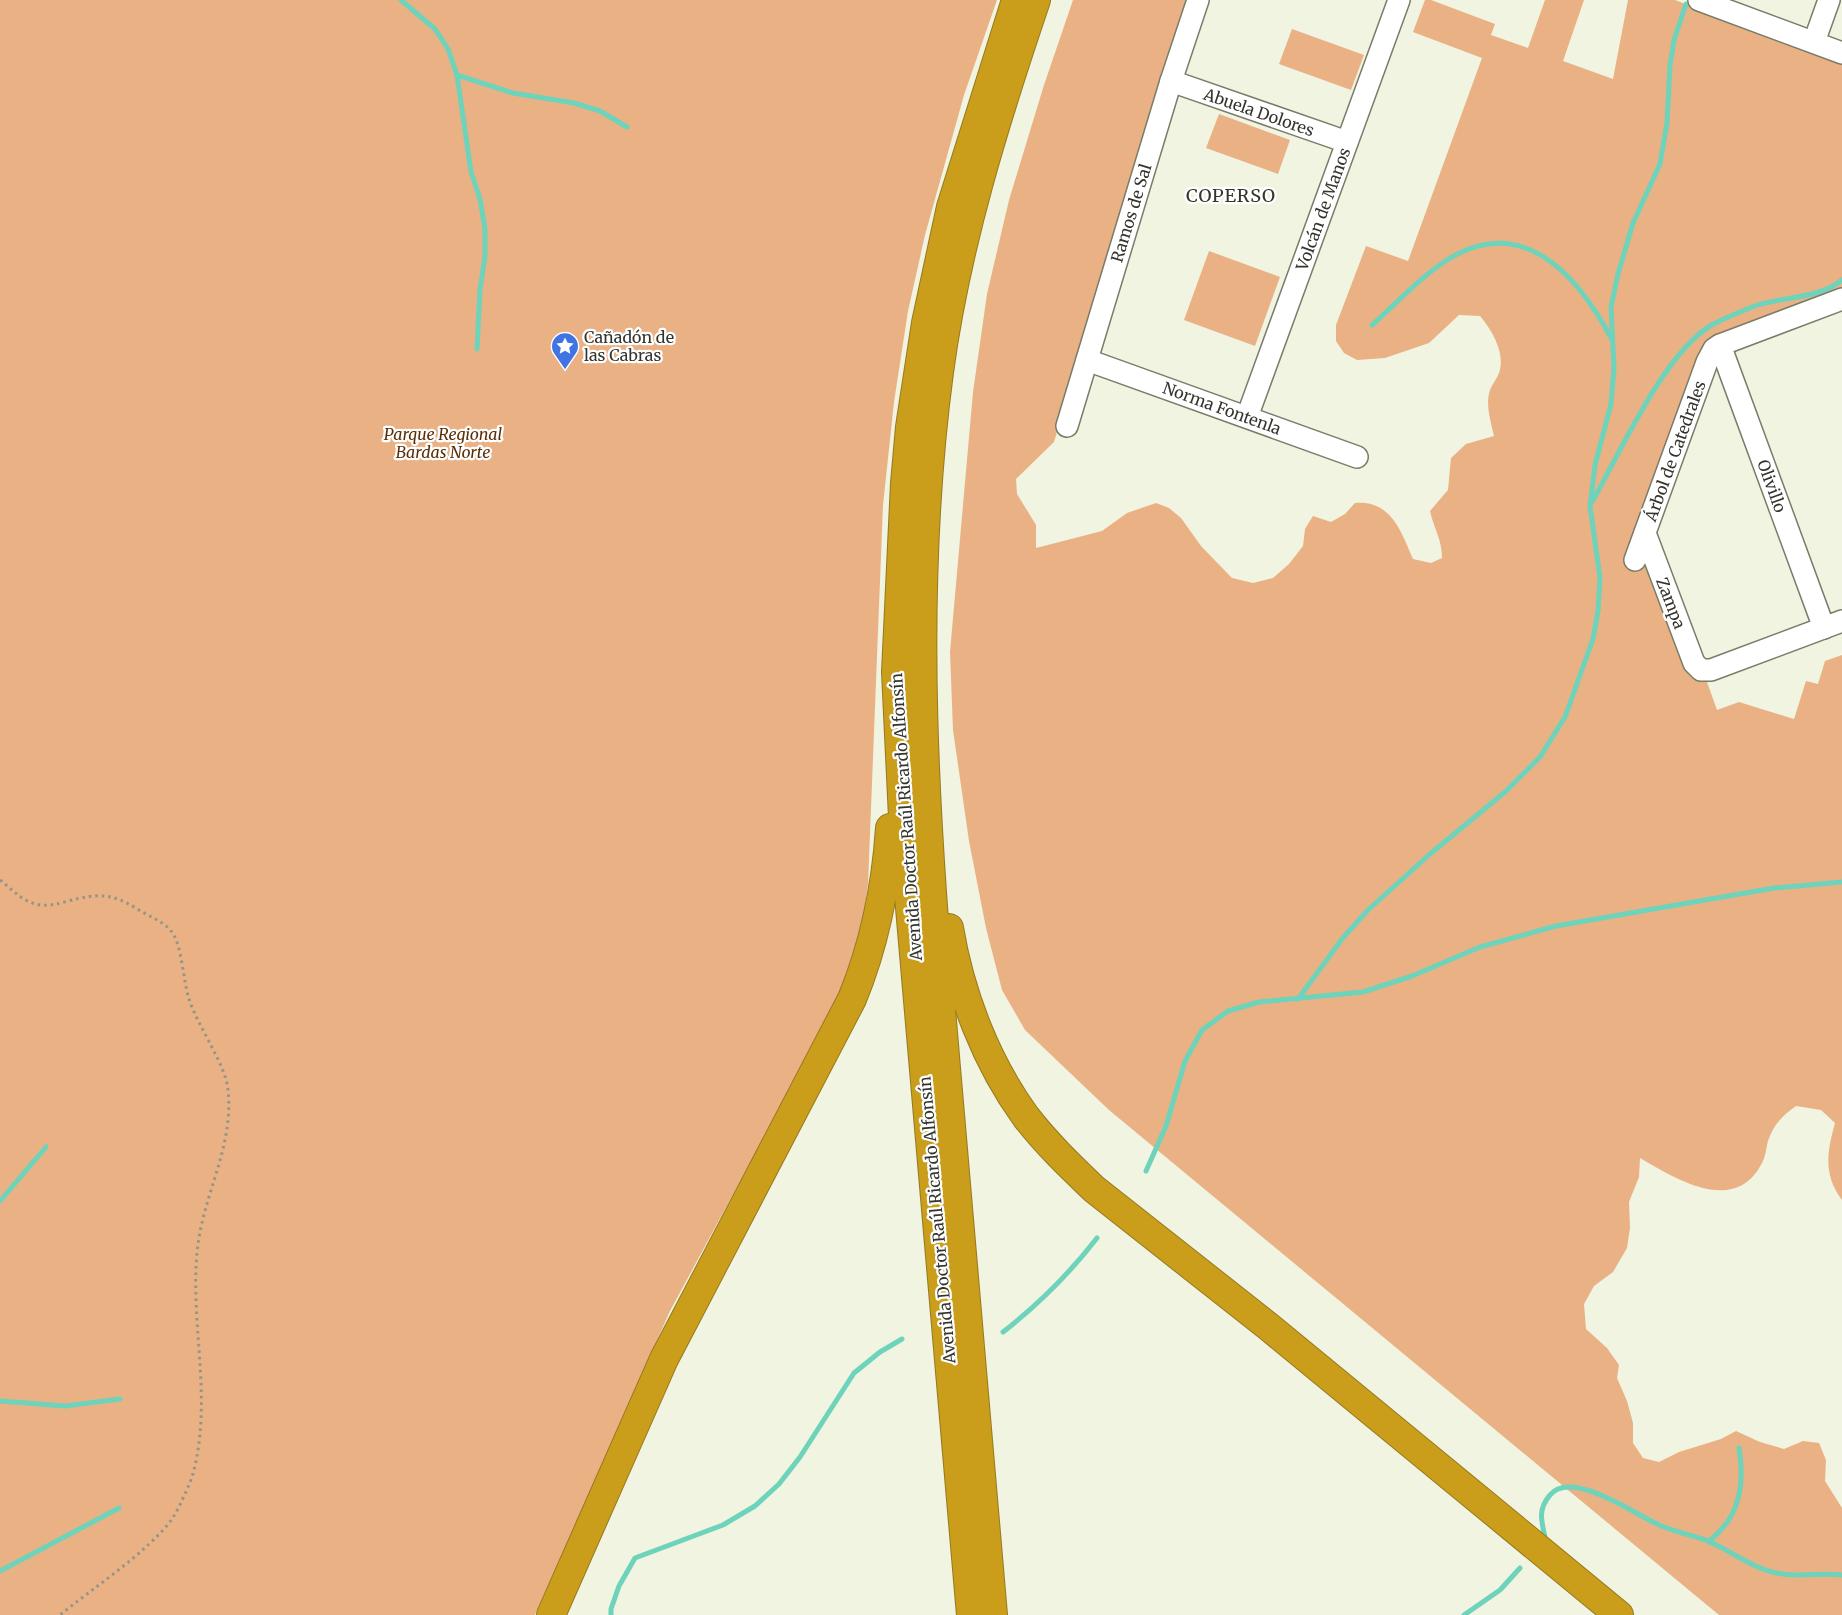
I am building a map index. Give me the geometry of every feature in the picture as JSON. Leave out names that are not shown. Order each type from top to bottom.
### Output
[{"type":"highway","name":"Avenida Doctor Raúl Ricardo Alfonsín","points":[[971,1615],[904,838],[896,672],[905,484],[910,427],[926,323],[951,206],[1016,0]]},
{"type":"highway","name":"Avenida Doctor Raúl Ricardo Alfonsín","points":[[993,1615],[934,928],[925,786],[922,574],[928,479],[939,370],[947,319],[972,208],[1036,0]]},
{"type":"highway","points":[[551,1615],[664,1359],[710,1267],[833,1038],[866,963],[884,896],[888,860],[896,672]]},
{"type":"highway","points":[[925,786],[952,946],[960,976],[981,1037],[1008,1090],[1032,1124],[1094,1189],[1269,1327],[1619,1615]]},
{"type":"street","name":"Ramos de Sal","points":[[1067,426],[1171,81],[1198,0]]},
{"type":"street","name":"Volcán de Manos","points":[[1247,417],[1400,0]]},
{"type":"street","points":[[1699,0],[1842,53]]},
{"type":"street","points":[[1814,42],[1829,0]]},
{"type":"street","name":"Abuela Dolores","points":[[1171,81],[1348,142]]},
{"type":"street","points":[[1720,344],[1842,300]]},
{"type":"street","name":"Árbol de Catedrales","points":[[1635,560],[1707,362],[1714,349],[1720,344]]},
{"type":"street","name":"Olivillo","points":[[1720,344],[1833,625]]},
{"type":"street","name":"Norma Fontenla","points":[[1087,360],[1356,456]]},
{"type":"street","name":"Zampa","points":[[1645,534],[1694,663],[1701,670],[1711,670],[1833,625]]},
{"type":"path","points":[[0,880],[21,898],[39,905],[50,905],[96,895],[121,899],[164,924],[173,932],[178,943],[184,985],[195,1019],[217,1059],[228,1088],[229,1112],[227,1134],[204,1210],[196,1262],[202,1398],[196,1464],[191,1481],[172,1519],[157,1536],[60,1615]]},
{"type":"green space","name":"Parque Regional Bardas Norte","points":[[0,0],[997,0],[964,95],[925,235],[908,311],[894,402],[883,505],[868,884],[863,920],[854,955],[827,1020],[670,1311],[535,1615],[0,1615]]},
{"type":"green space","points":[[1073,0],[1188,0],[1054,442],[1016,479],[1017,494],[1036,525],[1036,548],[1102,531],[1127,513],[1156,503],[1169,508],[1181,518],[1201,546],[1232,578],[1253,583],[1273,578],[1289,564],[1303,546],[1305,529],[1313,516],[1331,522],[1345,514],[1355,503],[1367,503],[1386,512],[1399,528],[1413,559],[1431,563],[1442,558],[1442,551],[1430,511],[1448,490],[1451,458],[1466,444],[1494,436],[1488,402],[1490,390],[1499,373],[1501,358],[1493,335],[1480,316],[1459,315],[1429,343],[1385,358],[1357,360],[1344,353],[1336,341],[1336,325],[1366,246],[1408,261],[1482,58],[1413,32],[1425,0],[1431,0],[1495,24],[1491,35],[1528,48],[1545,0],[1584,0],[1563,61],[1613,79],[1628,0],[1675,0],[1842,64],[1842,290],[1712,337],[1704,344],[1645,559],[1688,673],[1698,680],[1707,682],[1717,710],[1739,702],[1794,719],[1806,681],[1818,684],[1825,661],[1842,655],[1842,1200],[1832,1182],[1828,1163],[1835,1123],[1821,1110],[1796,1106],[1787,1113],[1773,1130],[1762,1163],[1750,1179],[1737,1188],[1721,1190],[1687,1183],[1640,1158],[1639,1177],[1629,1202],[1630,1228],[1627,1248],[1613,1272],[1594,1286],[1584,1304],[1586,1329],[1607,1348],[1619,1365],[1617,1378],[1627,1401],[1633,1423],[1633,1443],[1643,1458],[1659,1462],[1679,1452],[1721,1439],[1736,1431],[1760,1442],[1784,1449],[1803,1441],[1819,1443],[1826,1460],[1825,1481],[1842,1508],[1842,1615],[1719,1615],[1109,1110],[1025,1030],[1002,990],[986,928],[969,841],[953,730],[950,652],[973,392],[987,294],[1009,200],[1044,85]]},
{"type":"green space","points":[[1292,29],[1364,55],[1351,90],[1279,64]]},
{"type":"green space","points":[[1219,114],[1290,140],[1278,174],[1206,148]]},
{"type":"green space","points":[[1209,251],[1280,277],[1255,346],[1184,320]]},
{"type":"waterway","points":[[401,0],[435,29],[448,49],[457,75],[471,172],[480,199],[485,229],[485,256],[480,290],[477,349]]},
{"type":"waterway","points":[[1298,999],[1342,939],[1368,910],[1430,854],[1505,792],[1540,757],[1565,717],[1593,639],[1598,611],[1600,578],[1590,506],[1595,465],[1611,404],[1614,368],[1611,307],[1618,274],[1633,223],[1660,164],[1667,123],[1670,65],[1674,40],[1686,4]]},
{"type":"waterway","points":[[457,75],[513,93],[574,103],[600,111],[627,127]]},
{"type":"waterway","points":[[1372,325],[1418,283],[1447,260],[1475,247],[1500,243],[1524,247],[1545,258],[1565,273],[1598,315],[1611,338]]},
{"type":"waterway","points":[[1592,502],[1644,406],[1676,359],[1693,340],[1710,326],[1752,307],[1821,291],[1842,280]]},
{"type":"waterway","points":[[1146,1171],[1166,1126],[1185,1061],[1202,1030],[1228,1011],[1259,1002],[1363,992],[1412,976],[1480,947],[1556,926],[1774,888],[1842,882]]},
{"type":"waterway","points":[[0,1201],[46,1147]]},
{"type":"waterway","points":[[1003,1332],[1053,1288],[1097,1238]]},
{"type":"waterway","points":[[611,1615],[611,1609],[619,1586],[635,1558],[723,1525],[755,1506],[779,1484],[800,1457],[854,1373],[880,1352],[902,1339]]},
{"type":"waterway","points":[[0,1401],[65,1406],[120,1399]]},
{"type":"waterway","points":[[1709,1542],[1726,1524],[1733,1513],[1739,1495],[1741,1476],[1739,1448]]},
{"type":"waterway","points":[[1545,1537],[1542,1525],[1542,1510],[1546,1500],[1560,1488],[1572,1487],[1603,1496],[1657,1524],[1708,1541],[1768,1571],[1793,1575],[1842,1575]]},
{"type":"waterway","points":[[0,1571],[119,1508]]},
{"type":"waterway","points":[[1464,1615],[1500,1590],[1520,1568]]},
{"type":"place","name":"Cañadón de las Cabras","points":[[565,370]]},
{"type":"district","name":"COPERSO","points":[[1231,196]]}]
